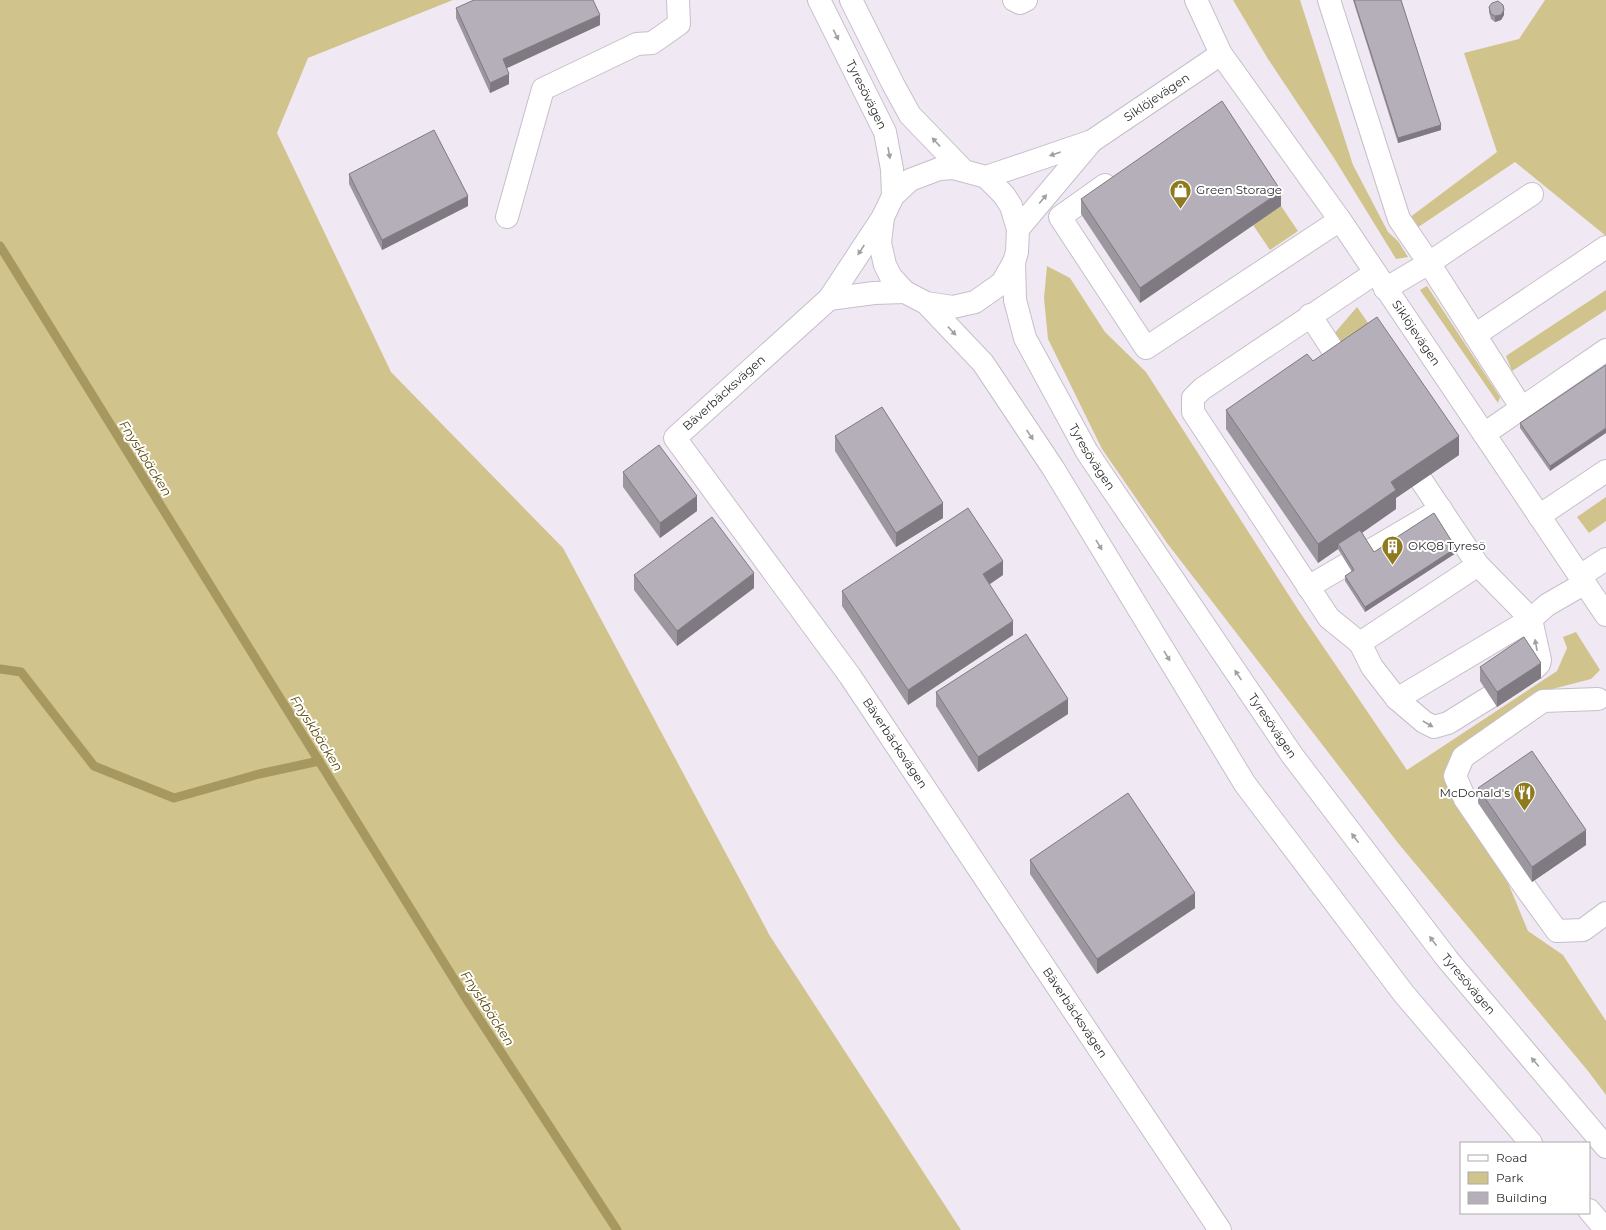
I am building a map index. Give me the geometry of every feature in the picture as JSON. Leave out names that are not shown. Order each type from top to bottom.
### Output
[{"type":"main road","points":[[507,217],[543,89],[637,44],[652,43],[679,24],[678,0]]},
{"type":"main road","name":"Tyresövägen","points":[[819,0],[885,132],[892,169],[893,196]]},
{"type":"main road","name":"Tyresövägen","points":[[851,0],[910,115],[963,170]]},
{"type":"main road","points":[[1014,0],[1020,4],[1026,0]]},
{"type":"main road","name":"Siklöjevägen","points":[[1196,0],[1221,54],[1340,220],[1606,615]]},
{"type":"main road","points":[[1329,0],[1399,219],[1429,263],[1521,407]]},
{"type":"main road","name":"Siklöjevägen","points":[[986,177],[1092,141],[1221,54]]},
{"type":"main road","name":"Siklöjevägen","points":[[1018,229],[1092,141]]},
{"type":"main road","name":"Tyresövägen","points":[[953,168],[963,170],[986,177],[1004,195],[1011,206],[1018,229],[1017,252],[1014,262],[1002,283],[975,302],[953,307],[926,303],[905,292],[891,277],[885,265],[880,243],[883,217],[893,196],[910,180],[939,169],[953,168]]},
{"type":"main road","points":[[1123,173],[1060,216],[1146,348],[1340,220]]},
{"type":"main road","points":[[1490,697],[1448,723],[1434,727],[1424,722],[1398,699],[1372,667],[1360,643],[1329,618],[1192,412],[1193,398],[1202,389],[1310,315],[1380,281],[1429,263],[1532,194]]},
{"type":"main road","name":"Bäverbäcksvägen","points":[[883,217],[829,299],[674,438],[850,676],[1220,1230]]},
{"type":"main road","points":[[1475,335],[1606,248]]},
{"type":"main road","name":"Tyresövägen","points":[[1014,262],[1015,300],[1025,338],[1087,452],[1292,755],[1448,960],[1606,1148]]},
{"type":"main road","points":[[829,299],[874,293],[905,292]]},
{"type":"main road","name":"Tyresövägen","points":[[926,303],[982,363],[1053,468],[1245,784],[1404,994],[1530,1142]]},
{"type":"main road","points":[[1310,315],[1340,361]]},
{"type":"main road","points":[[1484,434],[1521,407],[1606,350]]},
{"type":"main road","points":[[1539,516],[1606,470]]},
{"type":"main road","points":[[1422,480],[1478,565],[1531,619],[1540,660],[1539,664],[1535,668]]},
{"type":"main road","points":[[1308,587],[1441,509]]},
{"type":"main road","points":[[1398,699],[1531,619],[1547,605],[1582,580],[1606,559]]},
{"type":"main road","points":[[1360,643],[1478,565]]},
{"type":"main road","points":[[1603,701],[1544,701],[1463,757],[1455,776],[1465,799],[1557,931],[1583,930],[1606,913]]},
{"type":"main road","points":[[1560,1092],[1606,1130]]},
{"type":"main road","points":[[1590,1211],[1606,1230]]},
{"type":"green space","points":[[0,0],[453,0],[308,58],[277,133],[391,372],[563,548],[770,936],[961,1230],[0,1230]]},
{"type":"green space","points":[[1233,0],[1300,0],[1353,165],[1388,232],[1398,241],[1408,257],[1396,259],[1334,158],[1268,59]]},
{"type":"green space","points":[[1545,0],[1606,0],[1606,236],[1515,162],[1414,230],[1409,218],[1497,152],[1464,53],[1519,39]]},
{"type":"green space","points":[[1281,206],[1298,231],[1270,250],[1253,225]]},
{"type":"green space","points":[[1047,266],[1070,278],[1105,332],[1146,372],[1299,611],[1407,770],[1557,671],[1567,648],[1563,637],[1576,632],[1600,670],[1591,679],[1541,692],[1470,745],[1446,766],[1449,782],[1496,854],[1528,931],[1563,955],[1606,1021],[1606,1095],[1588,1071],[1398,843],[1167,543],[1102,449],[1048,339],[1044,298]]},
{"type":"green space","points":[[1427,286],[1500,397],[1498,403],[1420,290]]},
{"type":"green space","points":[[1606,290],[1606,310],[1512,371],[1506,356]]},
{"type":"green space","points":[[1357,307],[1377,336],[1348,356],[1333,335]]},
{"type":"green space","points":[[1606,497],[1606,521],[1589,533],[1577,517]]},
{"type":"building","points":[[474,0],[593,0],[600,15],[503,59],[509,74],[490,83],[456,8]]},
{"type":"building","points":[[1354,0],[1401,0],[1441,125],[1398,138]]},
{"type":"building","points":[[1498,1],[1503,5],[1504,10],[1501,15],[1495,16],[1491,14],[1489,7],[1492,3]]},
{"type":"building","name":"Green Storage","points":[[1222,101],[1281,191],[1140,288],[1081,199]]},
{"type":"building","points":[[434,130],[468,196],[382,240],[349,174]]},
{"type":"building","name":"OKQ8 Tyresö","points":[[1377,317],[1459,436],[1391,482],[1396,490],[1318,544],[1226,410],[1307,354],[1313,361]]},
{"type":"building","points":[[1606,365],[1606,428],[1550,466],[1520,423]]},
{"type":"building","points":[[882,407],[943,503],[896,533],[835,436]]},
{"type":"building","points":[[659,445],[697,496],[660,523],[623,472]]},
{"type":"building","points":[[968,508],[1003,561],[983,574],[1013,621],[908,690],[842,591]]},
{"type":"building","name":"OKQ8 Tyresö","points":[[1434,513],[1456,548],[1365,607],[1345,576],[1354,570],[1338,544],[1360,530],[1374,552]]},
{"type":"building","points":[[712,517],[754,573],[677,631],[634,575]]},
{"type":"building","points":[[1026,634],[1068,699],[978,757],[936,692]]},
{"type":"building","points":[[1524,637],[1541,663],[1497,692],[1480,667]]},
{"type":"building","name":"McDonald's","points":[[1532,751],[1586,830],[1532,867],[1478,788]]},
{"type":"building","points":[[1128,793],[1195,893],[1097,959],[1030,860]]},
{"type":"waterway","name":"Fnyskbäcken","points":[[0,246],[467,1000],[617,1230]]},
{"type":"waterway","points":[[0,669],[21,672],[94,766],[174,798],[259,774],[319,761]]},
{"type":"place","name":"Green Storage","points":[[1181,210]]},
{"type":"place","name":"OKQ8 Tyresö","points":[[1392,566]]},
{"type":"place","name":"McDonald's","points":[[1525,812]]}]
